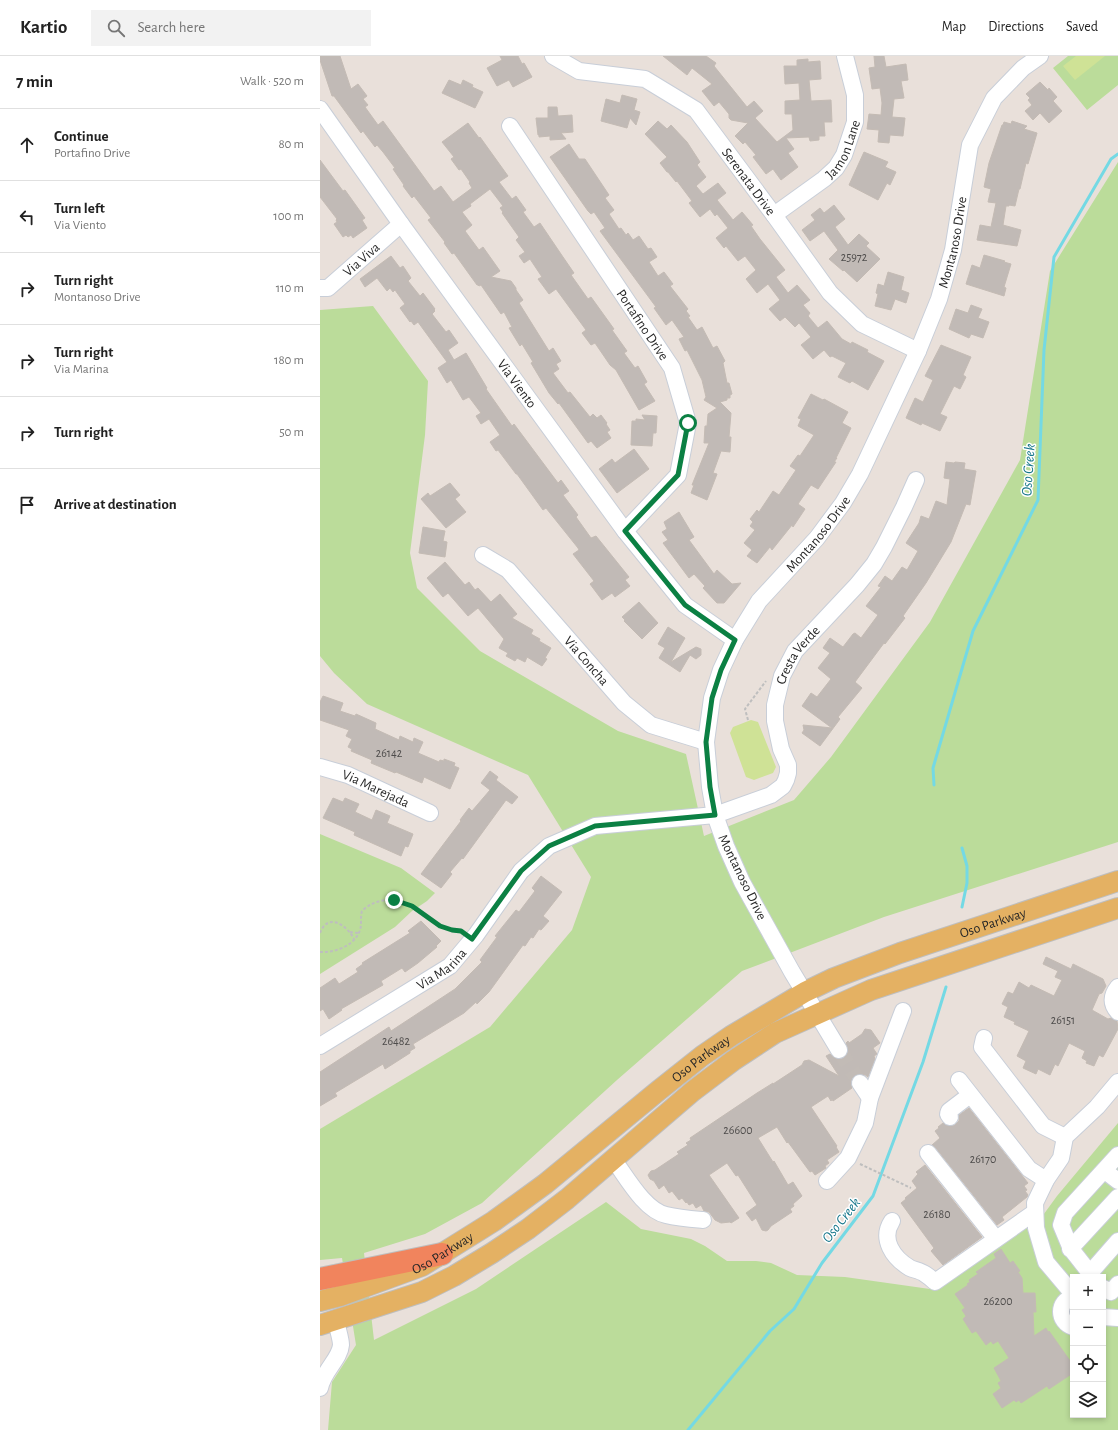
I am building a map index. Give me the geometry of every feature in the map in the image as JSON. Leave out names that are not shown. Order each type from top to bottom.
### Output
[{"type":"highway","points":[[320,1279],[442,1254]]},
{"type":"main road","name":"Oso Parkway","points":[[320,1301],[340,1296],[422,1266],[494,1221],[545,1184],[658,1091],[731,1036],[805,992],[834,978],[900,953],[1118,881]]},
{"type":"main road","name":"Oso Parkway","points":[[328,1323],[422,1292],[454,1276],[492,1253],[528,1229],[567,1199],[693,1091],[734,1060],[775,1034],[871,990],[1118,908]]},
{"type":"main road","points":[[328,1323],[340,1296]]},
{"type":"street","name":"Serenata Drive","points":[[553,56],[579,71],[645,79],[696,110],[774,215],[830,294],[862,324],[918,351]]},
{"type":"street","name":"Jamon Lane","points":[[774,215],[824,179],[836,168],[844,155],[855,122],[855,95],[845,56]]},
{"type":"street","name":"Montanoso Drive","points":[[838,1050],[792,972],[742,882],[726,846],[715,815],[710,787],[706,742],[712,698],[721,670],[735,640],[760,601],[817,538],[843,503],[860,474],[918,351],[939,298],[953,250],[970,145],[994,98],[1023,68],[1040,56]]},
{"type":"street","name":"Via Viento","points":[[320,109],[401,224],[625,531],[685,605],[735,640]]},
{"type":"street","name":"Portafino Drive","points":[[510,126],[672,368],[688,423],[678,475],[625,531]]},
{"type":"street","name":"Via Viva","points":[[320,288],[328,288],[401,224]]},
{"type":"street","name":"Cresta Verde","points":[[715,815],[771,795],[782,786],[786,780],[788,765],[781,749],[775,721],[775,705],[781,678],[795,651],[858,585],[874,564],[898,521],[916,480]]},
{"type":"street","name":"Via Concha","points":[[483,556],[508,570],[624,703],[651,725],[706,742]]},
{"type":"street","name":"Via Marejada","points":[[320,767],[348,774],[430,813]]},
{"type":"street","name":"Via Marina","points":[[320,1046],[450,966],[472,939],[521,871],[549,846],[595,826],[715,815]]},
{"type":"street","points":[[1118,987],[1112,1002],[1118,1012]]},
{"type":"street","points":[[827,1181],[848,1158],[865,1123],[870,1098],[903,1011]]},
{"type":"street","points":[[984,1038],[982,1047],[1043,1126],[1065,1137]]},
{"type":"street","points":[[959,1080],[1029,1169],[1046,1180]]},
{"type":"street","points":[[1070,1291],[1046,1262],[1036,1228],[1035,1203],[1046,1180],[1061,1158],[1065,1137],[1097,1107],[1118,1082]]},
{"type":"street","points":[[860,1083],[870,1098]]},
{"type":"street","points":[[950,1117],[948,1114],[949,1111],[970,1095]]},
{"type":"street","points":[[928,1153],[996,1239]]},
{"type":"street","points":[[1091,1274],[1070,1249],[1061,1225],[1065,1214],[1118,1155]]},
{"type":"street","points":[[614,1159],[651,1208],[665,1215],[703,1220]]},
{"type":"street","points":[[1105,1170],[1118,1181]]},
{"type":"street","points":[[1070,1249],[1118,1197]]},
{"type":"street","points":[[892,1221],[888,1227],[887,1238],[889,1248],[895,1257],[910,1268],[925,1274],[934,1282],[1035,1212]]},
{"type":"street","points":[[1093,1274],[1118,1241]]},
{"type":"street","points":[[1106,1290],[1111,1292],[1118,1284]]},
{"type":"street","points":[[1070,1297],[1066,1300],[1061,1309],[1062,1319],[1070,1325]]},
{"type":"street","points":[[1106,1317],[1118,1318]]},
{"type":"street","points":[[320,1388],[325,1374],[338,1355],[341,1345],[328,1323]]},
{"type":"path","points":[[748,720],[745,708],[770,676],[781,678]]},
{"type":"path","points":[[320,952],[335,951],[350,943],[354,939],[361,926],[362,911],[365,907],[378,902],[394,900],[412,906],[440,926],[461,931],[472,939]]},
{"type":"path","points":[[320,932],[326,923],[332,922],[345,928],[354,939]]},
{"type":"path","points":[[349,932],[358,933]]},
{"type":"path","points":[[864,1166],[911,1188]]},
{"type":"green space","points":[[1068,56],[1118,56],[1118,85],[1087,110],[1053,68]]},
{"type":"green space","points":[[1076,56],[1105,56],[1075,80],[1063,66]]},
{"type":"green space","points":[[1118,162],[1118,842],[884,917],[742,971],[617,1080],[482,1203],[425,1234],[364,1253],[374,1340],[476,1289],[606,1202],[641,1229],[691,1239],[705,1246],[727,1261],[756,1261],[771,1263],[797,1275],[845,1277],[937,1290],[1041,1218],[1057,1196],[1118,1123],[1118,1430],[328,1430],[332,1382],[356,1345],[342,1258],[320,1260],[320,1129],[490,1027],[572,930],[591,877],[528,775],[367,704],[334,673],[320,656],[320,310],[373,306],[428,381],[425,435],[410,553],[417,588],[480,651],[618,731],[686,754],[704,836],[794,800],[831,757],[930,622],[1020,460],[1050,271]]},
{"type":"green space","points":[[751,720],[758,722],[776,767],[773,773],[754,780],[746,777],[730,733],[733,727]]},
{"type":"green space","points":[[320,834],[401,868],[435,893],[395,927],[320,974]]},
{"type":"building","points":[[320,56],[340,56],[351,89],[358,84],[367,96],[363,99],[368,105],[365,107],[378,125],[383,121],[434,191],[441,186],[453,202],[472,188],[469,183],[470,182],[461,169],[459,170],[451,159],[454,157],[442,142],[468,123],[508,176],[499,182],[512,199],[516,196],[526,210],[523,212],[534,227],[540,223],[574,273],[571,275],[588,299],[591,297],[614,329],[612,330],[627,351],[624,353],[635,368],[638,366],[647,382],[644,384],[655,401],[639,410],[616,370],[610,365],[595,343],[591,345],[582,333],[586,330],[556,289],[549,294],[538,279],[542,277],[530,259],[524,263],[519,256],[525,252],[516,240],[519,237],[502,213],[503,212],[500,208],[503,206],[490,189],[462,212],[472,225],[465,231],[479,250],[483,247],[500,271],[491,277],[511,281],[516,288],[523,300],[519,303],[549,351],[553,348],[561,361],[556,364],[559,369],[553,373],[568,393],[570,392],[590,417],[593,414],[597,418],[601,415],[607,423],[606,424],[610,430],[607,432],[611,438],[597,448],[591,441],[588,443],[559,403],[558,404],[549,393],[531,363],[533,362],[522,344],[520,346],[509,328],[512,327],[504,312],[501,314],[481,285],[477,285],[454,253],[452,254],[444,243],[445,242],[428,220],[431,218],[414,196],[412,198],[403,186],[404,185],[393,169],[395,168],[383,152],[377,145],[375,147],[363,131],[361,133],[334,96],[332,96]]},
{"type":"building","points":[[500,56],[518,56],[532,77],[513,87],[509,80],[497,86],[487,68],[502,60]]},
{"type":"building","points":[[663,56],[706,56],[716,63],[714,66],[747,107],[754,101],[763,111],[755,118],[777,142],[793,130],[792,114],[785,114],[785,101],[800,100],[799,83],[785,84],[784,66],[797,66],[797,60],[808,59],[808,62],[820,61],[821,79],[809,80],[811,101],[831,100],[832,122],[824,122],[825,136],[819,136],[819,140],[810,141],[809,137],[786,138],[794,149],[788,153],[798,167],[781,180],[773,169],[766,174],[753,157],[756,155],[745,142],[743,144],[735,136],[748,123],[731,120],[729,118],[729,114],[719,102],[714,106],[702,91],[712,84],[692,68],[687,75]]},
{"type":"building","points":[[874,56],[884,56],[886,67],[906,64],[908,80],[901,81],[904,98],[894,99],[892,117],[905,118],[903,136],[890,135],[889,143],[878,142],[879,130],[867,129],[869,114],[881,115],[882,103],[880,88],[872,89],[869,68],[875,67]]},
{"type":"building","points":[[449,80],[461,85],[463,80],[473,85],[472,87],[483,92],[475,108],[442,93]]},
{"type":"building","points":[[1040,82],[1048,90],[1049,88],[1057,97],[1053,101],[1062,111],[1049,123],[1040,113],[1033,120],[1025,111],[1032,105],[1028,100],[1030,98],[1026,94]]},
{"type":"building","points":[[622,95],[637,99],[634,110],[640,112],[636,125],[630,118],[627,128],[601,121],[606,99],[620,103]]},
{"type":"building","points":[[548,107],[557,107],[558,116],[572,115],[573,132],[561,133],[566,139],[550,140],[550,136],[539,137],[536,118],[548,118]]},
{"type":"building","points":[[658,121],[667,129],[671,125],[687,142],[700,162],[697,165],[706,177],[696,186],[703,194],[718,183],[726,193],[717,200],[733,220],[742,212],[753,225],[751,226],[760,239],[785,270],[776,277],[788,293],[797,285],[810,300],[803,305],[810,313],[808,316],[818,328],[827,321],[842,339],[868,350],[867,352],[884,361],[868,390],[852,381],[850,383],[838,377],[846,363],[832,356],[830,357],[824,350],[813,359],[801,345],[811,337],[799,323],[795,327],[785,317],[780,321],[769,309],[780,300],[768,284],[757,293],[746,279],[756,270],[745,256],[738,261],[726,246],[724,248],[716,238],[728,228],[717,214],[715,216],[710,209],[700,217],[689,203],[692,201],[677,181],[676,182],[660,163],[667,157],[645,134]]},
{"type":"building","points":[[1012,121],[1027,126],[1024,129],[1037,133],[1028,164],[1026,163],[1015,206],[1006,206],[1003,225],[1021,230],[1017,246],[977,240],[980,225],[991,227],[996,203],[988,202],[991,189],[984,187],[989,163],[1002,125],[1004,122],[1011,124]]},
{"type":"building","points":[[569,144],[579,159],[585,159],[609,195],[605,198],[614,210],[609,214],[619,229],[621,228],[626,235],[628,233],[633,240],[639,236],[648,249],[651,248],[657,257],[649,262],[658,276],[664,272],[673,284],[670,286],[688,309],[686,311],[690,316],[688,317],[697,330],[702,327],[713,348],[717,346],[725,361],[723,363],[727,383],[729,383],[732,394],[730,395],[730,398],[727,398],[727,400],[720,402],[731,413],[729,437],[731,437],[730,452],[721,451],[713,473],[717,474],[707,500],[691,493],[694,485],[692,485],[709,443],[704,443],[705,426],[707,426],[708,414],[717,408],[704,400],[706,397],[702,380],[687,350],[685,351],[679,339],[684,337],[672,320],[666,325],[654,308],[656,307],[600,231],[605,228],[594,212],[591,214],[588,211],[550,157]]},
{"type":"building","points":[[864,152],[888,162],[885,167],[896,172],[890,185],[887,183],[878,200],[849,185]]},
{"type":"building","points":[[320,160],[343,191],[345,190],[365,218],[362,220],[367,228],[353,238],[351,235],[348,237],[346,235],[343,237],[334,224],[337,222],[337,219],[320,197]]},
{"type":"building","points":[[834,205],[845,219],[835,227],[848,245],[859,234],[869,243],[866,246],[880,259],[857,282],[829,259],[838,250],[824,231],[810,241],[802,230],[815,220],[811,215],[820,208],[824,213]]},
{"type":"building","points":[[984,255],[1011,264],[1004,287],[1006,288],[1004,296],[966,284],[972,265],[980,268]]},
{"type":"building","points":[[391,256],[400,268],[403,266],[411,278],[408,281],[420,296],[423,293],[435,309],[432,314],[446,332],[449,330],[458,343],[448,350],[454,360],[466,353],[487,388],[486,389],[512,426],[514,424],[558,483],[561,480],[569,491],[563,495],[578,515],[576,517],[591,538],[596,536],[629,577],[625,580],[630,586],[615,597],[612,593],[602,600],[590,584],[594,581],[573,554],[579,550],[578,548],[546,508],[543,510],[498,450],[496,451],[490,442],[500,435],[489,419],[481,424],[476,416],[481,413],[469,397],[463,400],[451,380],[447,383],[438,368],[447,362],[418,322],[414,325],[411,321],[410,322],[400,308],[405,304],[395,290],[393,292],[390,288],[387,291],[377,278],[365,287],[360,279]]},
{"type":"building","points":[[888,272],[904,277],[901,290],[909,293],[906,303],[895,299],[891,310],[875,306],[878,294],[876,293],[878,284],[884,286]]},
{"type":"building","points":[[971,305],[982,309],[978,318],[989,322],[983,338],[971,334],[969,338],[949,329],[956,309],[968,313]]},
{"type":"building","points":[[941,345],[971,357],[963,375],[966,377],[960,389],[954,386],[940,414],[947,417],[940,431],[906,418],[915,398],[923,402],[933,380],[925,376]]},
{"type":"building","points":[[811,394],[848,412],[842,423],[851,428],[834,462],[836,462],[818,489],[811,485],[798,504],[805,509],[793,527],[792,525],[772,550],[770,547],[757,563],[747,556],[752,550],[744,543],[755,530],[750,526],[753,522],[750,519],[757,510],[759,512],[773,491],[779,495],[796,470],[790,466],[798,455],[800,456],[814,435],[798,426],[801,419],[798,418]]},
{"type":"building","points":[[642,415],[657,416],[656,433],[653,433],[652,446],[631,445],[632,421],[636,421],[636,419],[645,420]]},
{"type":"building","points":[[634,449],[649,469],[617,493],[599,469],[612,459],[615,463]]},
{"type":"building","points":[[946,462],[965,463],[964,469],[976,471],[970,505],[966,504],[951,542],[926,583],[903,616],[905,618],[855,682],[862,688],[838,717],[840,719],[820,746],[802,733],[804,730],[803,725],[832,728],[802,706],[811,693],[817,697],[831,679],[818,668],[830,653],[823,648],[830,638],[843,647],[855,633],[861,638],[878,615],[866,606],[881,587],[878,586],[885,576],[892,581],[902,567],[907,570],[918,551],[906,543],[919,523],[921,516],[929,519],[936,501],[947,505],[950,479],[944,478]]},
{"type":"building","points":[[450,483],[460,495],[455,499],[466,512],[446,528],[421,499],[428,493],[430,496]]},
{"type":"building","points":[[679,512],[694,537],[689,540],[714,574],[717,570],[732,584],[741,583],[724,603],[717,603],[703,588],[705,586],[694,574],[689,578],[663,543],[668,540],[662,532],[667,529],[664,522]]},
{"type":"building","points":[[423,527],[445,531],[443,541],[447,542],[445,557],[419,553]]},
{"type":"building","points":[[445,562],[465,585],[469,582],[475,590],[478,588],[491,602],[500,594],[517,614],[512,618],[533,630],[531,634],[551,648],[545,658],[547,659],[542,666],[527,657],[525,662],[517,658],[515,661],[506,656],[508,653],[499,648],[504,639],[478,608],[468,616],[448,593],[443,597],[427,578]]},
{"type":"building","points":[[639,602],[658,623],[642,639],[624,621],[625,620],[622,617]]},
{"type":"building","points":[[668,627],[685,638],[671,662],[696,647],[701,649],[701,655],[696,659],[690,655],[680,672],[659,658],[665,648],[658,644]]},
{"type":"building","points":[[323,696],[343,703],[340,711],[355,716],[356,714],[376,723],[375,729],[399,740],[400,736],[413,742],[414,738],[423,742],[418,753],[439,762],[440,760],[444,761],[444,759],[455,763],[454,766],[459,768],[450,789],[424,777],[422,783],[396,772],[395,773],[371,763],[372,760],[351,751],[352,749],[348,747],[352,739],[346,736],[349,730],[320,720],[320,702]]},
{"type":"building","points":[[490,771],[498,777],[496,780],[518,797],[512,804],[506,800],[463,859],[462,858],[450,872],[452,874],[441,888],[421,874],[469,808],[472,811],[490,790],[481,783]]},
{"type":"building","points":[[333,798],[343,802],[345,798],[359,804],[355,812],[372,820],[376,810],[390,816],[387,823],[413,834],[408,847],[405,846],[401,856],[354,835],[355,832],[323,818]]},
{"type":"building","points":[[541,876],[562,892],[543,916],[549,921],[541,930],[539,929],[533,938],[531,937],[525,946],[523,945],[489,992],[477,1004],[476,1002],[464,1013],[413,1044],[415,1048],[410,1051],[410,1053],[385,1069],[383,1064],[335,1093],[337,1096],[320,1106],[320,1072],[389,1027],[391,1031],[455,989],[482,962],[480,960],[497,937],[495,936],[516,910],[519,912],[535,891],[532,888]]},
{"type":"building","points":[[421,921],[441,941],[436,946],[437,947],[405,972],[402,968],[381,981],[383,985],[341,1009],[342,1010],[329,1019],[323,1009],[320,1011],[320,988],[335,978],[339,984],[358,972],[356,969],[363,964],[362,963],[410,933],[408,931]]},
{"type":"building","points":[[1046,957],[1071,969],[1073,964],[1103,979],[1106,986],[1102,993],[1099,994],[1092,1010],[1108,1019],[1111,1018],[1117,1021],[1118,1029],[1103,1057],[1099,1055],[1094,1066],[1086,1063],[1087,1061],[1082,1058],[1085,1051],[1069,1043],[1058,1066],[1055,1064],[1050,1075],[1038,1069],[1036,1074],[1023,1068],[1026,1061],[1017,1056],[1029,1031],[1014,1024],[1015,1022],[1004,1017],[1008,1007],[1002,1004],[1008,992],[1013,994],[1019,982],[1029,988],[1031,985],[1054,996],[1062,980],[1055,977],[1058,971],[1043,964]]},
{"type":"building","points":[[865,1029],[871,1030],[880,1043],[873,1048],[877,1054],[874,1056],[875,1059],[868,1077],[864,1074],[855,1075],[851,1079],[852,1088],[833,1101],[832,1099],[831,1101],[828,1096],[811,1107],[837,1146],[836,1147],[839,1152],[827,1160],[829,1163],[825,1166],[826,1168],[815,1175],[812,1171],[810,1172],[788,1142],[787,1143],[777,1127],[758,1138],[788,1185],[793,1182],[802,1196],[793,1204],[794,1206],[790,1209],[792,1212],[771,1226],[768,1230],[762,1230],[756,1218],[752,1221],[746,1213],[757,1205],[738,1175],[736,1176],[727,1163],[709,1175],[739,1218],[731,1223],[721,1223],[715,1220],[709,1212],[704,1211],[701,1205],[696,1208],[693,1203],[689,1205],[682,1198],[679,1200],[672,1191],[669,1193],[664,1185],[659,1189],[654,1181],[650,1179],[648,1175],[651,1171],[655,1170],[679,1154],[677,1152],[688,1145],[686,1143],[691,1140],[690,1138],[802,1065],[804,1061],[809,1060],[839,1076],[826,1056],[830,1054],[835,1058],[844,1058],[848,1050],[846,1043],[848,1041],[849,1043],[862,1034]]},
{"type":"building","points":[[969,1108],[1028,1183],[1024,1186],[1027,1190],[1025,1191],[1028,1195],[1027,1197],[1002,1217],[1004,1220],[997,1225],[932,1145],[940,1138],[935,1131],[939,1128],[938,1127],[943,1123],[950,1126],[955,1125],[959,1121],[959,1115]]},
{"type":"building","points":[[925,1165],[982,1237],[943,1265],[931,1251],[934,1248],[901,1203],[917,1188],[912,1181],[918,1174],[916,1172]]},
{"type":"building","points":[[1001,1249],[1010,1263],[1013,1261],[1020,1271],[1018,1272],[1022,1278],[1023,1293],[1035,1293],[1036,1312],[1033,1312],[1034,1336],[1046,1328],[1070,1361],[1070,1375],[1049,1389],[1047,1386],[1021,1403],[1019,1400],[1016,1402],[1014,1400],[1002,1408],[993,1394],[1001,1388],[998,1383],[1001,1381],[994,1368],[1009,1358],[998,1341],[993,1344],[991,1341],[986,1345],[976,1331],[972,1333],[963,1319],[966,1316],[962,1310],[965,1308],[955,1294],[968,1285],[967,1284],[970,1282],[969,1280],[978,1274],[976,1272],[996,1258],[994,1254]]},
{"type":"waterway","name":"Oso Creek","points":[[934,785],[933,768],[973,631],[1038,500],[1044,350],[1054,257],[1111,159],[1118,154]]},
{"type":"waterway","name":"Oso Creek","points":[[962,848],[967,866],[967,883],[962,907]]},
{"type":"waterway","name":"Oso Creek","points":[[688,1430],[770,1331],[794,1309],[822,1263],[873,1196],[923,1062],[946,987]]},
{"type":"tunnel","points":[[839,1050],[860,1083]]},
{"type":"route","points":[[394,900],[412,906],[440,926],[461,931],[472,939],[521,871],[549,846],[595,826],[715,815],[710,787],[706,742],[712,698],[721,670],[735,640],[685,605],[625,531],[678,475],[688,423]]}]
